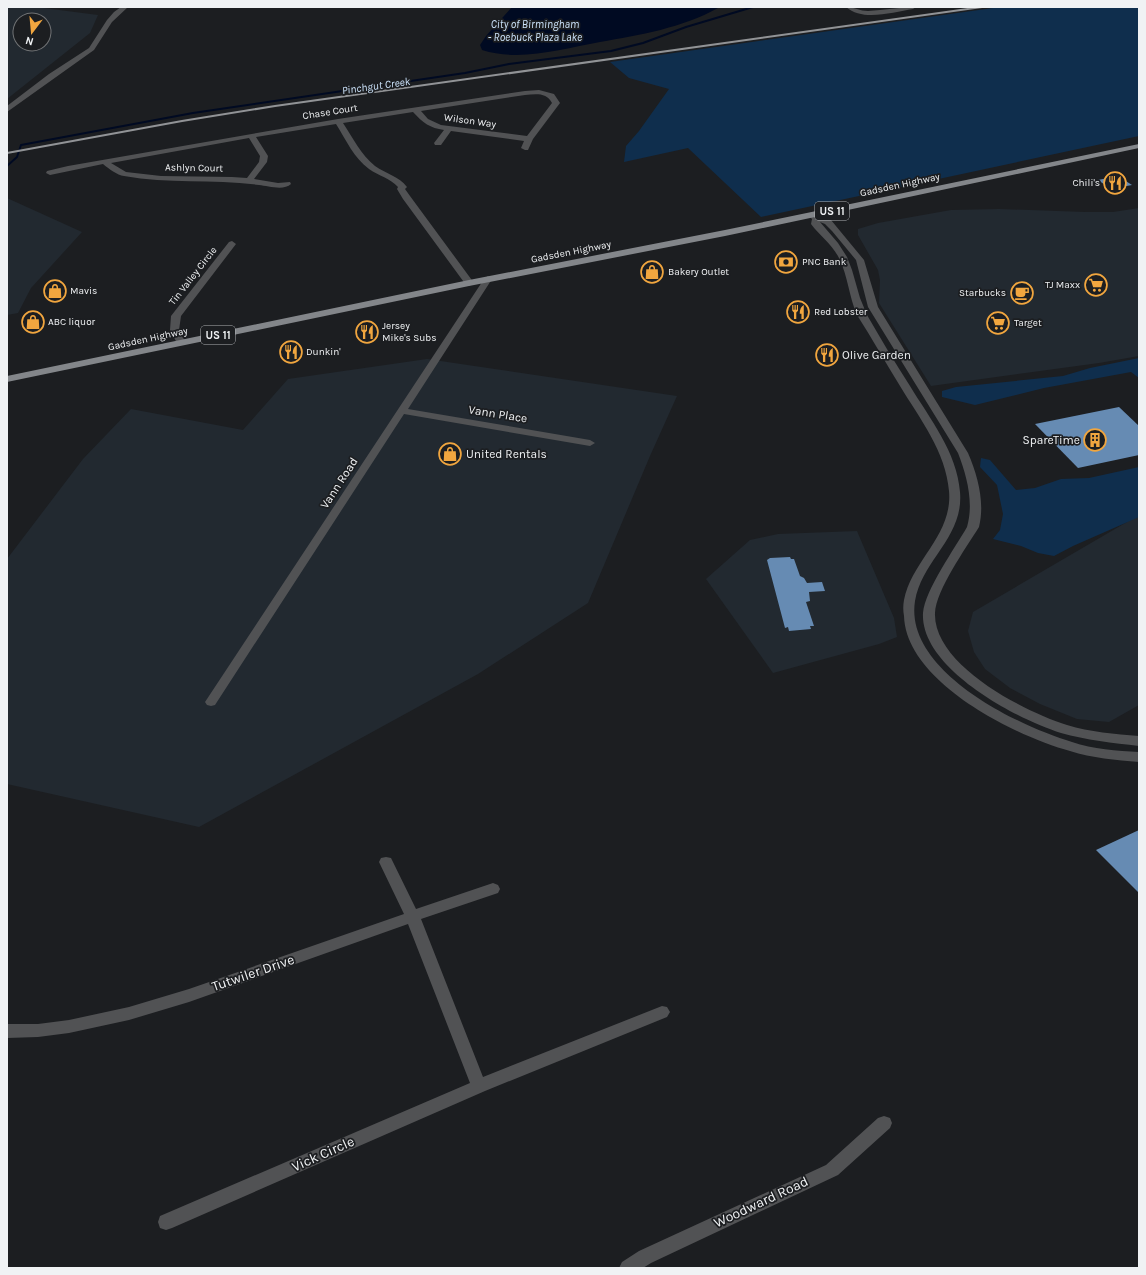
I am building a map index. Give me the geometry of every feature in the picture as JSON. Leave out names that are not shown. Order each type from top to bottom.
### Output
[{"type":"main road","name":"Gadsden Highway","points":[[7,379],[488,279],[814,216],[1139,146]]},
{"type":"street","points":[[7,110],[52,76],[92,49],[109,21],[116,13],[125,7]]},
{"type":"street","points":[[849,7],[866,13],[913,7]]},
{"type":"street","name":"Chase Court","points":[[50,172],[251,135],[338,121],[525,93],[537,92],[550,94],[555,99],[556,103],[529,139],[525,148]]},
{"type":"street","name":"Wilson Way","points":[[415,109],[425,121],[449,129],[529,139]]},
{"type":"street","points":[[338,121],[365,162],[381,173],[381,176],[396,188],[401,189],[469,283]]},
{"type":"street","points":[[438,143],[449,129]]},
{"type":"street","points":[[249,181],[263,162],[264,156],[251,135]]},
{"type":"street","name":"Ashlyn Court","points":[[106,161],[111,167],[124,174],[174,179],[249,181],[278,185],[287,184]]},
{"type":"street","points":[[814,216],[828,222],[860,260],[870,297],[876,311],[951,433],[970,470],[976,504],[973,527],[932,597],[929,607],[929,622],[931,630],[941,649],[953,664],[964,673],[999,698],[1022,712],[1043,722],[1083,734],[1139,741]]},
{"type":"street","points":[[814,216],[815,224],[833,242],[842,257],[848,269],[852,292],[862,315],[941,444],[952,475],[956,501],[953,520],[940,545],[916,581],[908,604],[908,614],[912,633],[924,656],[936,671],[954,687],[991,712],[1014,725],[1070,747],[1113,755],[1139,757]]},
{"type":"street","name":"Tin Valley Circle","points":[[181,343],[173,332],[176,316],[232,244]]},
{"type":"street","name":"Vann Road","points":[[211,702],[488,279]]},
{"type":"street","name":"Vann Place","points":[[402,412],[590,443]]},
{"type":"street","points":[[386,862],[412,916],[479,1086]]},
{"type":"street","name":"Tutwiler Drive","points":[[7,1031],[34,1032],[109,1020],[172,1001],[493,889]]},
{"type":"street","name":"Vick Circle","points":[[166,1222],[479,1086],[662,1012]]},
{"type":"street","name":"Woodward Road","points":[[628,1268],[645,1257],[832,1170],[884,1123]]},
{"type":"shaded area","points":[[7,7],[36,7],[98,15],[90,33],[7,99]]},
{"type":"shaded area","points":[[1000,7],[1139,7],[1139,136],[761,217],[688,148],[624,162],[626,146],[639,131],[669,89],[629,78],[610,62]]},
{"type":"shaded area","points":[[7,198],[82,232],[31,288],[18,313],[7,315]]},
{"type":"shaded area","points":[[1139,208],[1139,356],[1099,363],[931,386],[879,303],[880,280],[878,270],[858,235],[858,229],[878,223],[951,210],[999,209],[1113,212]]},
{"type":"shaded area","points":[[1139,358],[1139,378],[1131,372],[1044,388],[975,405],[942,397],[942,391],[956,387],[1063,376],[1090,368]]},
{"type":"shaded area","points":[[427,359],[677,396],[588,603],[478,674],[199,827],[7,784],[7,559],[83,459],[131,409],[243,430],[288,379]]},
{"type":"shaded area","points":[[981,458],[990,460],[1016,490],[1035,488],[1061,479],[1089,478],[1139,467],[1139,517],[1054,556],[1038,553],[1021,546],[993,539],[1000,530],[1003,514],[997,485],[980,467]]},
{"type":"shaded area","points":[[1139,515],[1139,705],[1109,722],[1077,719],[1040,704],[1010,688],[985,669],[974,652],[968,631],[973,612]]},
{"type":"shaded area","points":[[857,531],[894,618],[897,637],[879,644],[773,673],[706,579],[750,540],[778,534]]},
{"type":"water","name":"City of Birmingham - Roebuck Plaza Lake","points":[[512,7],[718,8],[690,21],[660,30],[556,51],[526,55],[511,55],[482,50],[480,45],[486,36]]},
{"type":"building","name":"Chili's","points":[[1118,176],[1132,185],[1111,189],[1098,180]]},
{"type":"building","name":"SpareTime","points":[[1119,407],[1139,426],[1139,455],[1078,468],[1035,424]]},
{"type":"building","points":[[790,557],[791,559],[794,559],[800,576],[804,578],[807,583],[822,582],[825,591],[809,592],[810,601],[806,602],[814,626],[810,626],[811,629],[789,631],[788,627],[785,628],[767,560],[770,558]]},
{"type":"building","points":[[1139,830],[1139,893],[1096,850]]},
{"type":"waterway","name":"Pinchgut Creek","points":[[7,166],[17,157],[21,145],[193,113],[465,73],[509,64],[611,51],[643,43],[686,27],[753,7]]},
{"type":"railway","points":[[7,153],[182,121],[275,106],[982,7]]},
{"type":"place","name":"Chili's","points":[[1115,183]]},
{"type":"place","name":"PNC Bank","points":[[786,262]]},
{"type":"place","name":"Bakery Outlet","points":[[652,272]]},
{"type":"place","name":"TJ Maxx","points":[[1096,285]]},
{"type":"place","name":"Mavis","points":[[55,291]]},
{"type":"place","name":"Starbucks","points":[[1022,293]]},
{"type":"place","name":"Red Lobster","points":[[798,312]]},
{"type":"place","name":"ABC liquor","points":[[33,322]]},
{"type":"place","name":"Target","points":[[998,323]]},
{"type":"place","name":"Jersey Mike's Subs","points":[[367,332]]},
{"type":"place","name":"Dunkin'","points":[[291,352]]},
{"type":"place","name":"Olive Garden","points":[[827,355]]},
{"type":"place","name":"SpareTime","points":[[1095,440]]},
{"type":"place","name":"United Rentals","points":[[450,454]]}]
